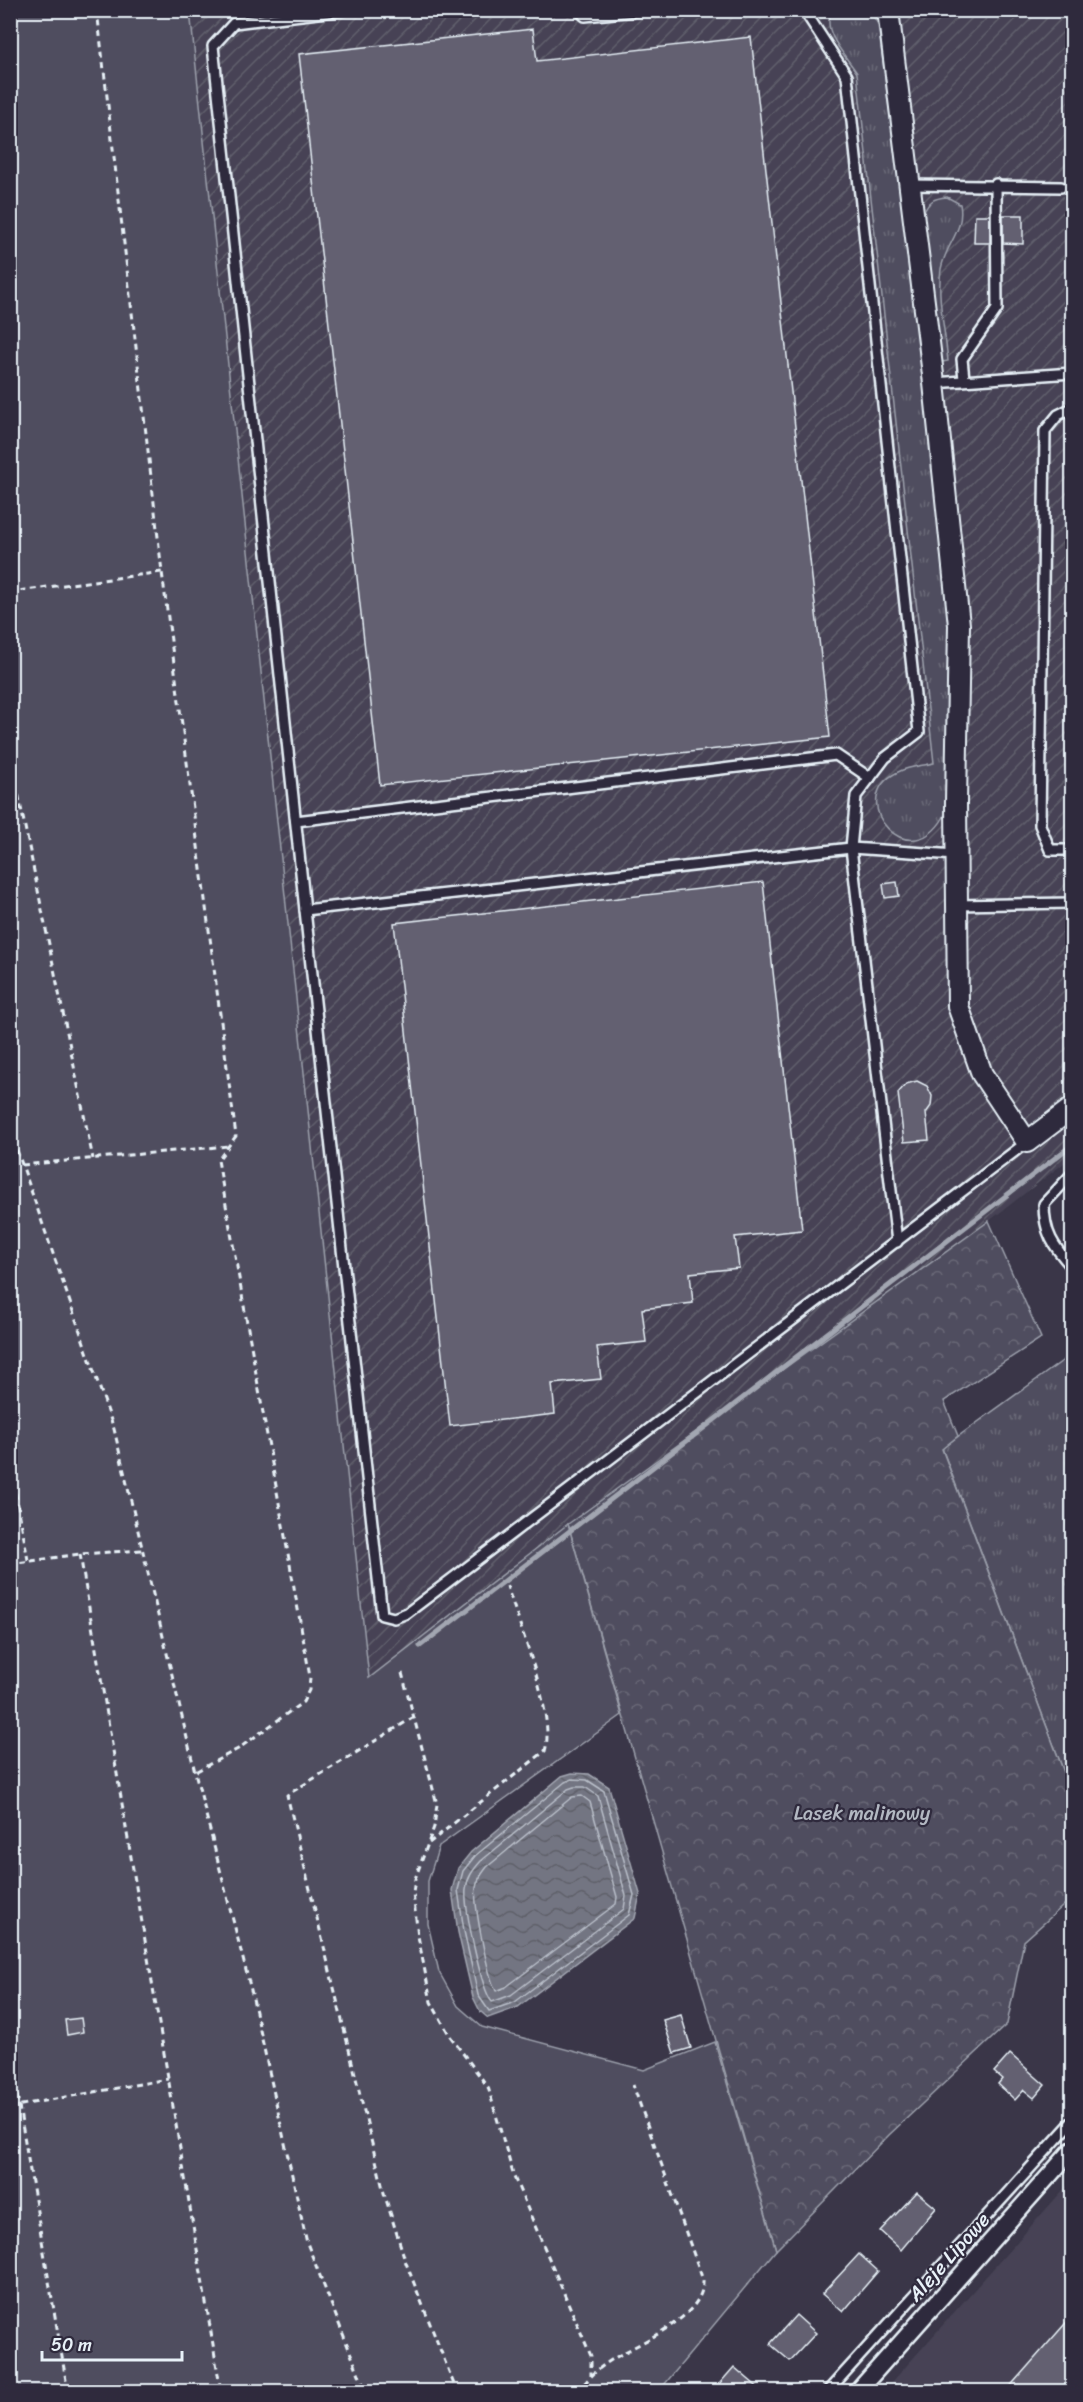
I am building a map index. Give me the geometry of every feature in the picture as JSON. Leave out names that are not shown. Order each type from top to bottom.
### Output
[{"type":"street","points":[[888,10],[934,383],[959,625],[958,1006],[982,1074],[1027,1142],[1072,1108]]},
{"type":"street","name":"Aleje Lipowe","points":[[857,2391],[1072,2150]]},
{"type":"lane","points":[[344,10],[234,23],[213,46],[382,1615],[394,1618],[407,1613],[1027,1142]]},
{"type":"lane","points":[[579,10],[585,16],[644,10]]},
{"type":"lane","points":[[804,10],[847,76],[919,732],[885,758],[856,796],[851,848],[897,1242]]},
{"type":"lane","points":[[909,185],[996,184],[1061,187]]},
{"type":"lane","points":[[964,379],[962,359],[997,309],[996,184]]},
{"type":"lane","points":[[934,383],[964,379],[1072,373]]},
{"type":"lane","points":[[1072,408],[1058,415],[1045,431],[1040,825],[1050,850],[1072,850]]},
{"type":"lane","points":[[296,821],[836,755],[870,778]]},
{"type":"lane","points":[[305,910],[851,848],[957,855]]},
{"type":"lane","points":[[957,904],[1072,903]]},
{"type":"lane","points":[[1072,1174],[1044,1204],[1044,1226],[1058,1251],[1072,1267]]},
{"type":"lane","points":[[827,2391],[1072,2121]]},
{"type":"path","points":[[98,10],[162,572],[236,1136],[218,1160],[310,1677],[309,1690],[303,1702],[238,1749],[195,1772]]},
{"type":"path","points":[[10,591],[162,572]]},
{"type":"path","points":[[10,754],[93,1159]]},
{"type":"path","points":[[10,1130],[111,1418],[195,1772],[252,1994],[307,2243],[366,2391]]},
{"type":"path","points":[[22,1164],[228,1146]]},
{"type":"path","points":[[10,1462],[28,1560]]},
{"type":"path","points":[[10,1564],[80,1554],[144,1550]]},
{"type":"path","points":[[80,1554],[221,2391]]},
{"type":"path","points":[[428,1843],[545,1751],[549,1740],[542,1701],[507,1586]]},
{"type":"path","points":[[402,1673],[437,1804],[434,1827],[415,1879],[413,1893],[417,1936],[431,2002],[450,2036],[488,2087],[514,2177],[591,2356],[591,2376]]},
{"type":"path","points":[[414,1717],[287,1794],[384,2193],[406,2263],[457,2391]]},
{"type":"path","points":[[10,2054],[68,2391]]},
{"type":"path","points":[[10,2108],[168,2079]]},
{"type":"path","points":[[577,2391],[604,2364],[671,2325],[699,2302],[704,2291],[703,2280],[633,2085]]},
{"type":"shaded area","points":[[190,11],[1072,11],[1072,1157],[989,1221],[568,1524],[369,1678]]},
{"type":"shaded area","points":[[1072,2180],[1072,2391],[884,2391]]},
{"type":"green space","points":[[11,11],[190,11],[369,1678],[568,1524],[622,1715],[439,1846],[428,1881],[428,1924],[439,1972],[458,2006],[482,2027],[644,2070],[715,2042],[776,2250],[659,2391],[11,2392]]},
{"type":"green space","points":[[832,11],[870,11],[878,24],[914,299],[948,602],[947,811],[933,831],[917,839],[901,837],[888,829],[879,815],[877,800],[882,784],[898,772],[934,763],[857,73],[832,34],[829,18]]},
{"type":"green space","points":[[947,197],[960,204],[961,213],[958,230],[941,269],[940,300],[948,361],[943,362],[939,352],[923,214],[932,201]]},
{"type":"green space","name":"Lasek malinowy","points":[[989,1221],[1041,1338],[944,1401],[958,1436],[942,1449],[1068,1783],[1072,1799],[1072,1898],[1024,1941],[1007,2024],[889,2135],[776,2250],[568,1524]]},
{"type":"green space","points":[[1072,1354],[1072,1779],[1068,1783],[942,1448]]},
{"type":"water","points":[[572,1773],[589,1774],[609,1787],[640,1894],[635,1918],[518,2007],[488,2018],[480,2011],[473,1997],[458,1932],[452,1890],[458,1868],[471,1852],[562,1776]]},
{"type":"building","points":[[533,29],[537,61],[751,37],[830,737],[380,785],[299,54]]},
{"type":"building","points":[[975,215],[990,215],[990,243],[974,243]]},
{"type":"building","points":[[1003,215],[1023,215],[1023,244],[1003,243]]},
{"type":"building","points":[[763,882],[802,1230],[735,1237],[739,1268],[690,1273],[693,1303],[642,1309],[646,1342],[597,1347],[601,1379],[552,1384],[555,1414],[450,1426],[394,923]]},
{"type":"building","points":[[897,882],[899,896],[885,898],[883,884]]},
{"type":"building","points":[[917,1081],[927,1086],[932,1096],[931,1106],[926,1113],[929,1140],[904,1142],[898,1093],[906,1084]]},
{"type":"building","points":[[681,2015],[691,2048],[674,2053],[663,2020]]},
{"type":"building","points":[[81,2018],[83,2032],[67,2035],[65,2020]]},
{"type":"building","points":[[1010,2054],[1045,2085],[1034,2098],[1024,2090],[1015,2100],[998,2084],[1002,2079],[994,2072]]},
{"type":"building","points":[[917,2192],[936,2208],[901,2250],[880,2231]]},
{"type":"building","points":[[859,2254],[878,2271],[843,2312],[822,2294]]},
{"type":"building","points":[[796,2315],[816,2333],[790,2361],[770,2344]]},
{"type":"building","points":[[1072,2316],[1072,2391],[1006,2391]]},
{"type":"building","points":[[734,2367],[762,2391],[713,2391]]},
{"type":"waterway","points":[[420,1646],[1072,1145]]}]
